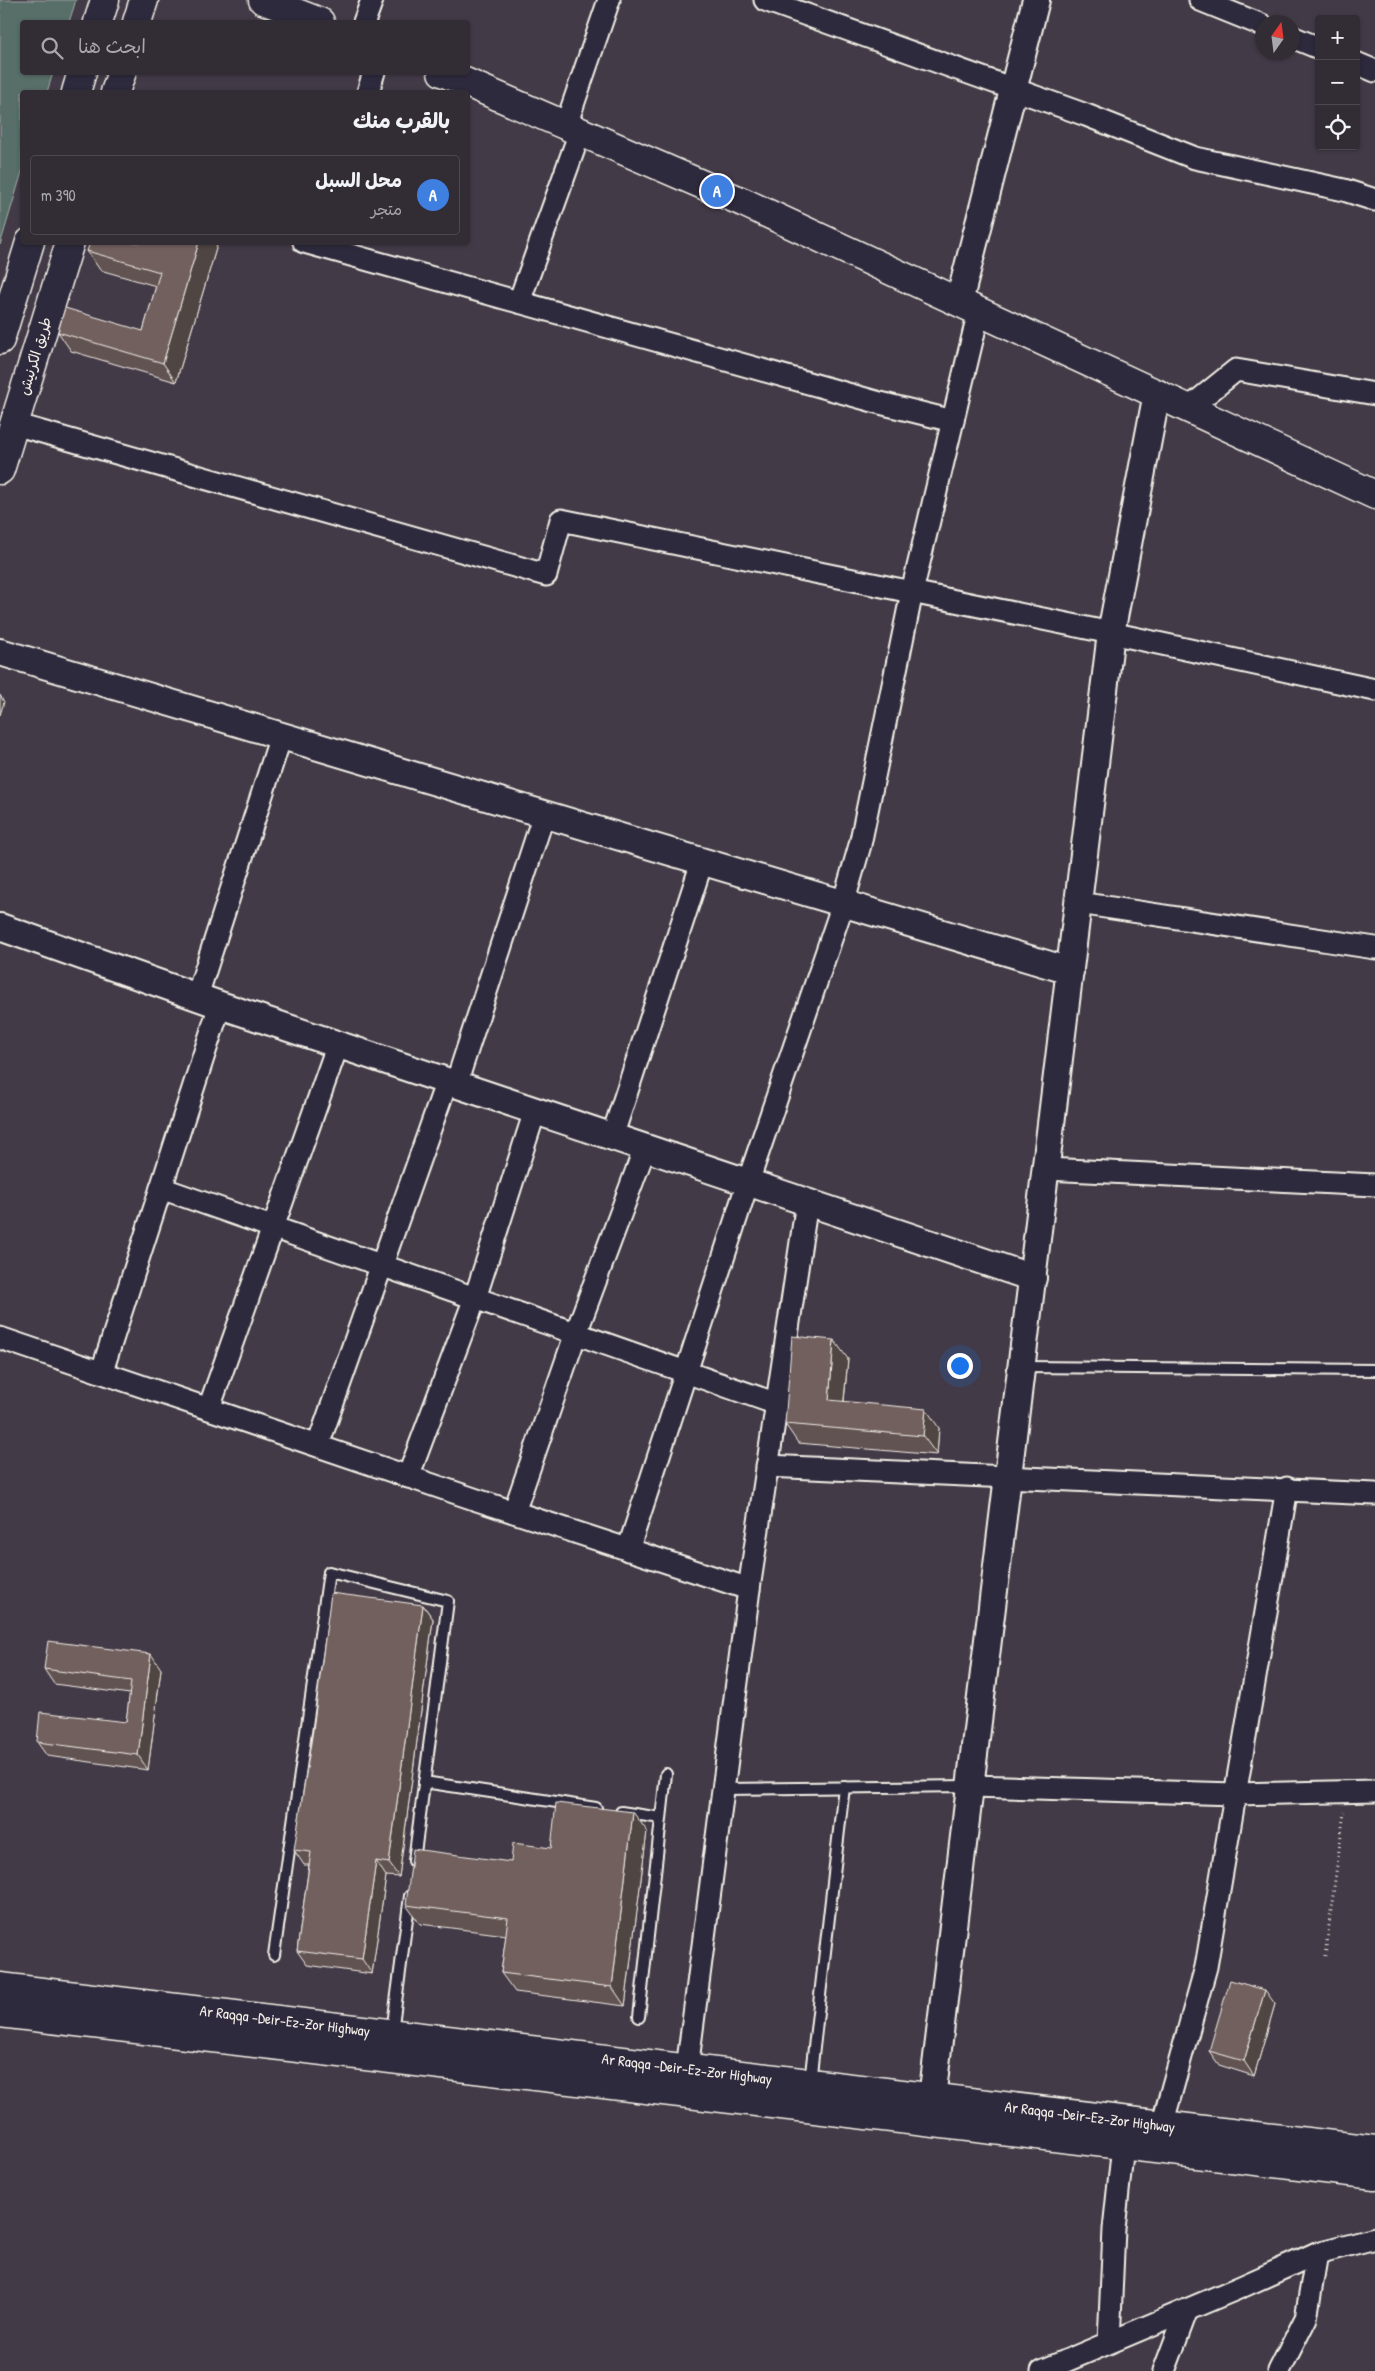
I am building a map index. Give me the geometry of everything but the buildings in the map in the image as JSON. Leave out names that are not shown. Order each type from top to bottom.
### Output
[{"type":"main road","points":[[99,20],[105,0]]},
{"type":"main road","points":[[138,20],[144,0]]},
{"type":"main road","points":[[263,0],[315,20]]},
{"type":"main road","points":[[77,90],[81,75]]},
{"type":"main road","points":[[116,90],[121,75]]},
{"type":"main road","points":[[449,75],[745,203],[1375,495]]},
{"type":"main road","points":[[0,340],[29,245]]},
{"type":"main road","name":"طريق الكرنيش","points":[[0,470],[69,245]]},
{"type":"main road","name":"Ar Raqqa -Deir-Ez-Zor Highway","points":[[0,1987],[1375,2150]]},
{"type":"main road","name":"Ar Raqqa -Deir-Ez-Zor Highway","points":[[0,2013],[1375,2174]]},
{"type":"street","points":[[365,20],[372,0]]},
{"type":"street","points":[[519,302],[573,128],[609,0]]},
{"type":"street","points":[[766,0],[1086,115],[1195,158],[1344,190],[1375,200]]},
{"type":"street","points":[[628,1550],[748,1182],[843,904],[860,845],[912,592],[953,421],[969,306],[1012,90],[1036,0]]},
{"type":"street","points":[[1200,0],[1255,22]]},
{"type":"street","points":[[1300,41],[1315,47]]},
{"type":"street","points":[[1360,65],[1375,71]]},
{"type":"street","points":[[369,90],[373,75]]},
{"type":"street","points":[[319,245],[880,403],[953,421]]},
{"type":"street","points":[[1189,408],[1236,370],[1375,394]]},
{"type":"street","points":[[932,2098],[1112,633],[1157,393]]},
{"type":"street","points":[[14,424],[546,575],[561,520],[1112,633],[1375,690]]},
{"type":"street","points":[[0,652],[1070,972]]},
{"type":"street","points":[[102,1371],[161,1188],[209,1000],[282,736]]},
{"type":"street","points":[[318,1445],[381,1264],[451,1082],[544,814]]},
{"type":"street","points":[[612,1137],[702,862]]},
{"type":"street","points":[[1078,903],[1375,948]]},
{"type":"street","points":[[0,927],[535,1111],[1033,1278]]},
{"type":"street","points":[[209,1408],[338,1044]]},
{"type":"street","points":[[408,1476],[475,1298],[535,1111]]},
{"type":"street","points":[[514,1512],[576,1333],[645,1148]]},
{"type":"street","points":[[1046,1169],[1375,1185]]},
{"type":"street","points":[[161,1188],[777,1404]]},
{"type":"street","points":[[687,2069],[749,1589],[807,1202]]},
{"type":"street","points":[[0,1338],[514,1512],[749,1589]]},
{"type":"street","points":[[767,1466],[1287,1488],[1375,1494]]},
{"type":"street","points":[[1162,2125],[1206,1967],[1287,1488]]},
{"type":"street","points":[[971,1786],[1235,1794],[1375,1791]]},
{"type":"street","points":[[1109,2342],[1114,2229],[1123,2145]]},
{"type":"street","points":[[1042,2371],[1317,2253],[1375,2238]]},
{"type":"street","points":[[1279,2371],[1306,2318],[1317,2253]]},
{"type":"street","points":[[1164,2371],[1187,2310]]},
{"type":"lane","points":[[1022,1366],[1375,1370]]},
{"type":"lane","points":[[274,1955],[329,1572],[448,1600],[413,1869]]},
{"type":"lane","points":[[639,2017],[666,1774]]},
{"type":"lane","points":[[424,1782],[661,1818]]},
{"type":"lane","points":[[723,1789],[971,1786]]},
{"type":"lane","points":[[810,2083],[844,1787]]},
{"type":"lane","points":[[392,2033],[411,1888]]},
{"type":"path","points":[[1325,1956],[1347,1792]]},
{"type":"green space","points":[[0,0],[76,0],[70,20],[20,20],[20,75],[52,75],[48,90],[20,90],[20,179],[0,245]]},
{"type":"place","name":"محل السبل","points":[[717,191]]}]
